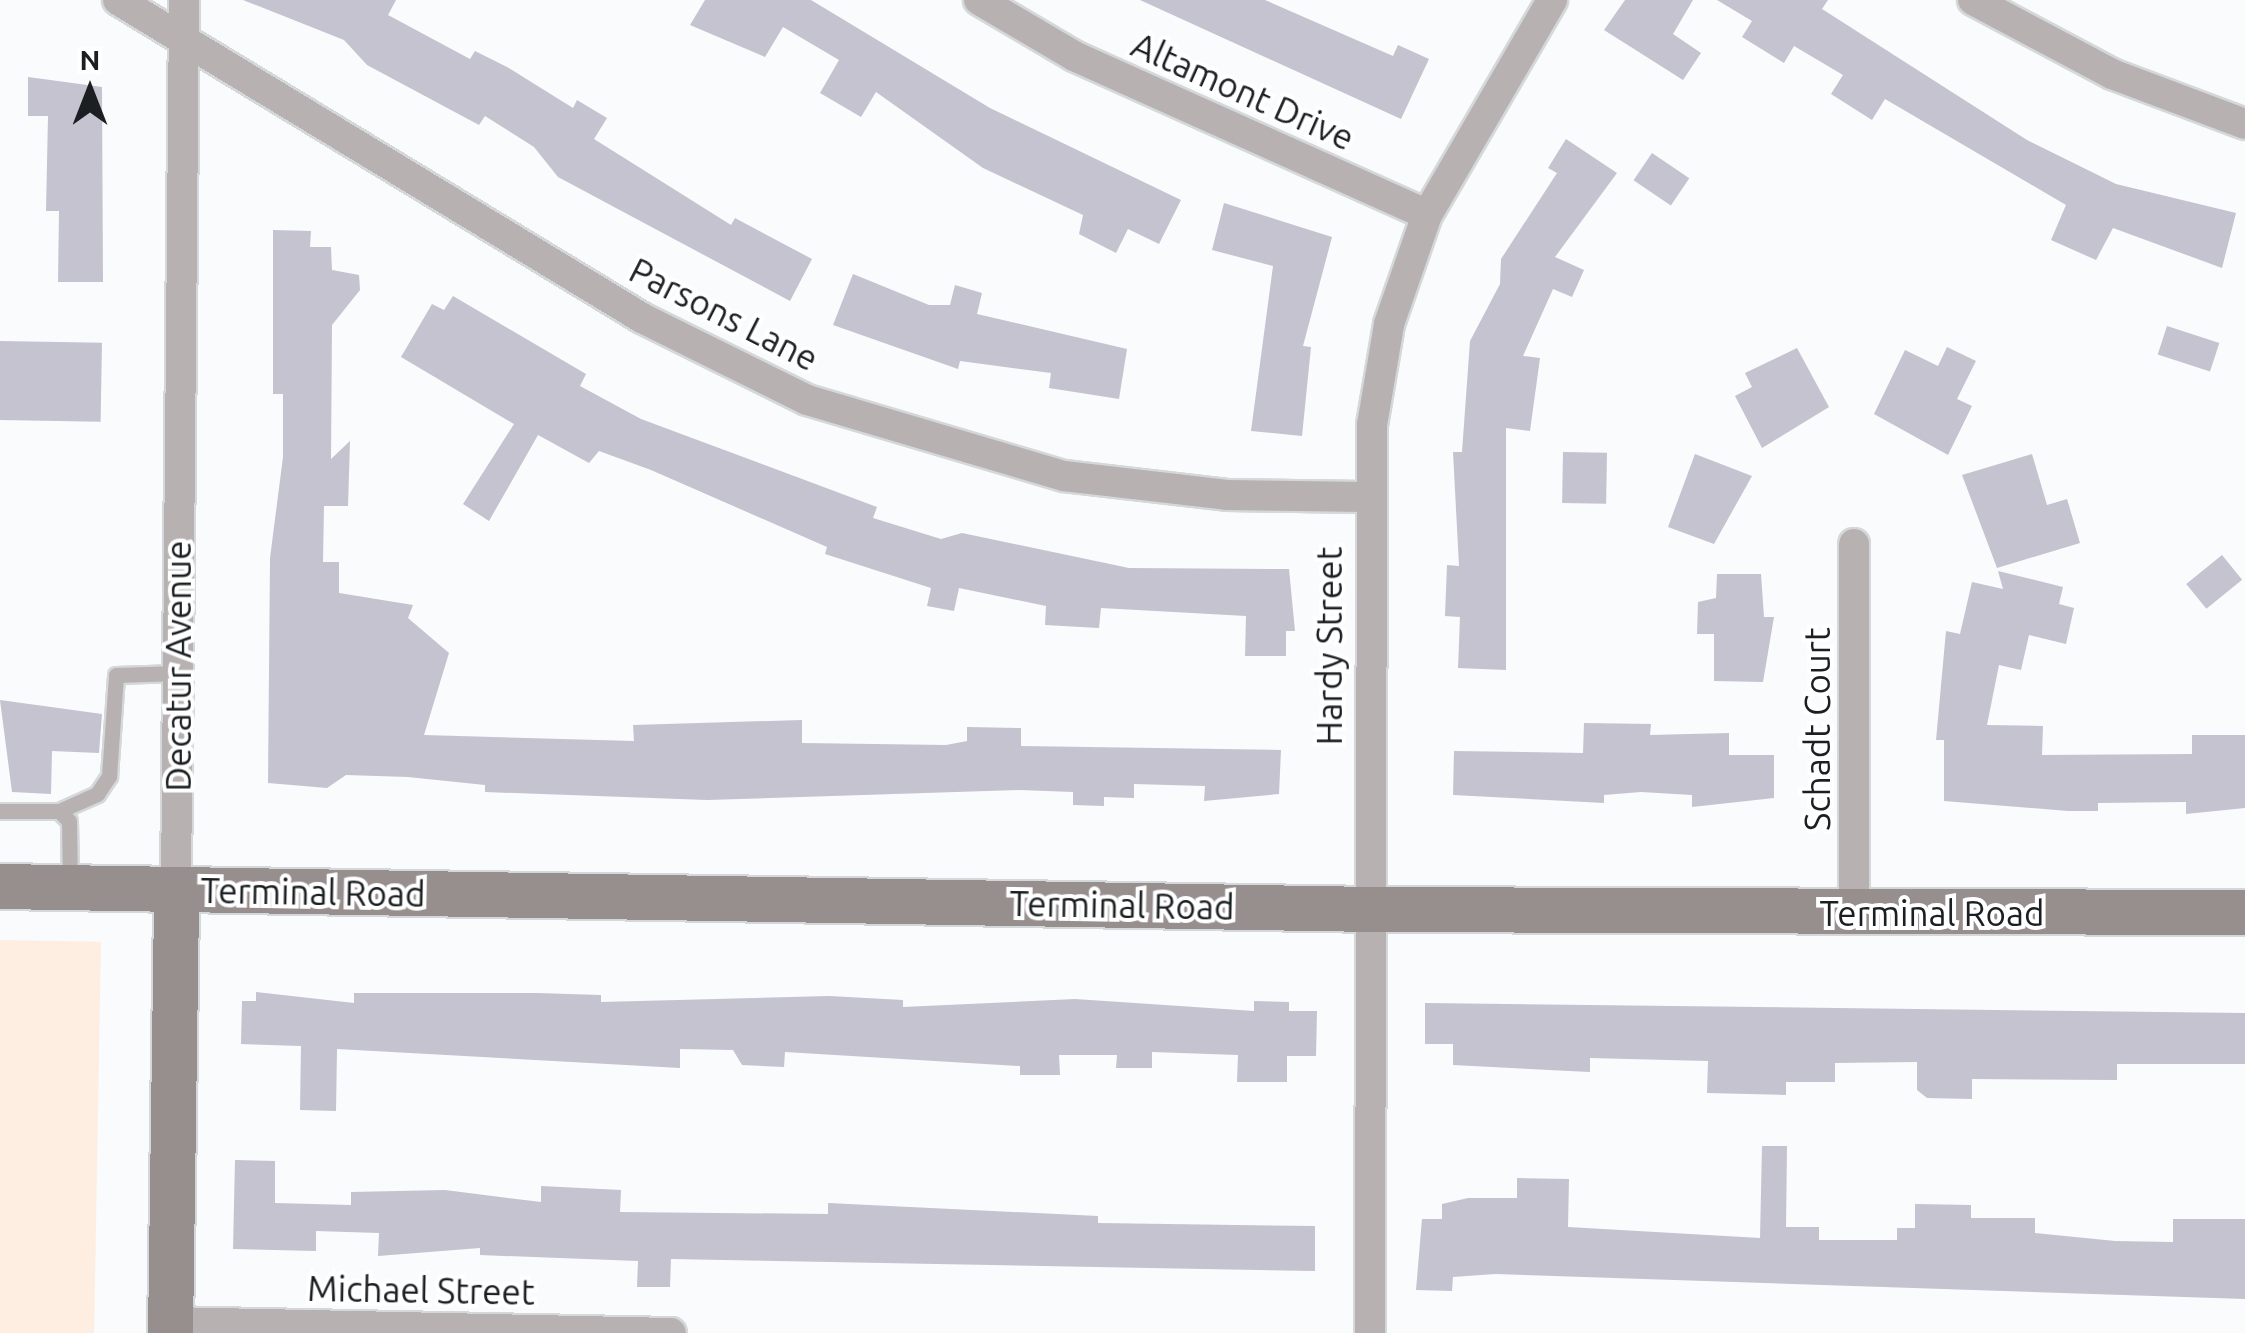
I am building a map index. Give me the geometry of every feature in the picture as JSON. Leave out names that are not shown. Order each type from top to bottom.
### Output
[{"type":"main road","name":"Terminal Road","points":[[0,886],[1367,909],[1854,914],[2245,912]]},
{"type":"main road","name":"Decatur Avenue","points":[[171,1328],[176,890]]},
{"type":"street","name":"Parsons Lane","points":[[118,0],[642,318],[807,400],[937,446],[1064,476],[1227,495],[1365,496]]},
{"type":"street","name":"Decatur Avenue","points":[[176,890],[184,0]]},
{"type":"street","name":"Altamont Drive","points":[[979,0],[1074,56],[1427,215]]},
{"type":"street","name":"Hardy Street","points":[[1370,1333],[1365,496],[1389,324],[1427,215],[1552,0]]},
{"type":"street","points":[[1973,0],[2009,9],[2184,106],[2245,124]]},
{"type":"street","name":"Schadt Court","points":[[1854,544],[1854,914]]},
{"type":"street","name":"Michael Street","points":[[171,1328],[671,1333]]},
{"type":"lane","points":[[0,811],[59,811],[97,794],[109,776],[116,675],[178,673]]},
{"type":"lane","points":[[59,811],[69,820],[70,887]]},
{"type":"shaded area","points":[[0,940],[101,942],[94,1333],[0,1333]]},
{"type":"building","points":[[243,0],[396,0],[388,15],[470,59],[475,51],[507,67],[573,108],[577,100],[607,118],[594,139],[731,225],[735,218],[812,259],[790,301],[558,177],[534,147],[485,116],[479,125],[367,65],[344,40]]},
{"type":"building","points":[[705,0],[811,0],[990,108],[1181,200],[1159,244],[1128,229],[1116,253],[1079,234],[1083,215],[983,168],[876,92],[861,117],[820,93],[839,60],[783,27],[765,57],[690,25]]},
{"type":"building","points":[[1140,0],[1265,0],[1393,56],[1398,45],[1429,59],[1401,119]]},
{"type":"building","points":[[1625,0],[1693,0],[1673,34],[1701,53],[1683,80],[1604,30]]},
{"type":"building","points":[[1717,0],[1828,0],[1822,9],[2027,140],[2116,184],[2236,213],[2222,268],[2113,228],[2096,260],[2051,240],[2066,205],[1885,99],[1872,120],[1831,94],[1843,75],[1794,46],[1784,63],[1742,37],[1752,21]]},
{"type":"building","points":[[28,77],[102,87],[103,282],[58,282],[59,211],[46,211],[48,116],[28,116]]},
{"type":"building","points":[[1566,139],[1617,173],[1555,257],[1584,270],[1572,297],[1553,289],[1523,356],[1540,358],[1530,431],[1506,428],[1506,670],[1458,668],[1460,617],[1445,616],[1447,565],[1459,566],[1453,452],[1462,452],[1470,341],[1500,284],[1501,259],[1557,173],[1548,168]]},
{"type":"building","points":[[1652,153],[1689,178],[1671,206],[1634,180]]},
{"type":"building","points":[[1224,203],[1332,237],[1303,346],[1311,347],[1302,436],[1251,431],[1273,266],[1212,250]]},
{"type":"building","points":[[273,230],[311,231],[310,247],[331,247],[332,270],[359,275],[360,290],[332,325],[331,459],[350,441],[348,506],[324,506],[323,562],[339,562],[339,593],[413,605],[408,618],[449,653],[424,735],[634,741],[633,725],[802,720],[802,743],[946,745],[967,741],[967,727],[1021,728],[1021,746],[1281,750],[1279,794],[1204,801],[1205,786],[1134,784],[1134,798],[1104,797],[1104,806],[1073,805],[1073,792],[1020,790],[707,800],[485,792],[485,785],[408,777],[346,775],[327,788],[268,783],[270,558],[283,457],[283,394],[273,394]]},
{"type":"building","points":[[853,274],[929,305],[950,305],[955,285],[982,293],[977,314],[1127,349],[1119,399],[1049,388],[1051,373],[960,361],[958,369],[833,325]]},
{"type":"building","points":[[453,296],[586,374],[580,386],[641,419],[877,507],[873,518],[941,539],[962,533],[1129,568],[1289,569],[1295,631],[1286,631],[1286,656],[1245,656],[1246,616],[1101,608],[1099,628],[1045,625],[1046,606],[959,588],[954,611],[927,606],[931,588],[825,554],[827,547],[651,470],[599,451],[589,463],[538,435],[489,521],[463,504],[514,424],[401,357],[432,304],[444,310]]},
{"type":"building","points":[[2167,326],[2219,343],[2210,372],[2158,355]]},
{"type":"building","points":[[0,341],[102,343],[101,422],[0,420]]},
{"type":"building","points":[[1947,347],[1976,361],[1957,399],[1972,406],[1948,455],[1874,414],[1905,350],[1938,366]]},
{"type":"building","points":[[1797,348],[1829,407],[1762,448],[1735,396],[1752,387],[1745,373]]},
{"type":"building","points":[[1563,452],[1607,453],[1606,504],[1562,503]]},
{"type":"building","points":[[1695,454],[1752,476],[1714,544],[1668,527]]},
{"type":"building","points":[[2032,454],[2047,505],[2067,499],[2080,543],[1997,568],[1962,475]]},
{"type":"building","points":[[2222,555],[2242,580],[2206,609],[2186,584]]},
{"type":"building","points":[[1998,571],[2063,587],[2059,604],[2074,608],[2066,644],[2029,635],[2021,670],[1999,665],[1987,725],[2043,726],[2042,755],[2192,754],[2192,735],[2245,735],[2245,808],[2186,814],[2186,802],[2098,803],[2098,811],[2068,811],[1944,801],[1944,740],[1936,740],[1946,631],[1960,634],[1972,582],[2003,589]]},
{"type":"building","points":[[1717,574],[1761,574],[1764,617],[1774,617],[1763,682],[1714,681],[1714,634],[1697,634],[1698,602],[1716,598]]},
{"type":"building","points":[[0,700],[102,714],[99,753],[52,751],[51,794],[12,792]]},
{"type":"building","points":[[1584,723],[1651,724],[1650,735],[1729,733],[1729,755],[1774,755],[1774,798],[1692,807],[1692,795],[1641,792],[1604,795],[1604,803],[1453,795],[1454,751],[1583,753]]},
{"type":"building","points":[[256,992],[354,1003],[354,993],[601,995],[601,1002],[829,996],[903,1000],[903,1007],[1075,999],[1254,1011],[1254,1001],[1289,1002],[1289,1011],[1317,1011],[1316,1056],[1287,1056],[1287,1082],[1237,1082],[1238,1055],[1152,1052],[1152,1068],[1116,1068],[1117,1055],[1059,1055],[1060,1075],[1020,1075],[1020,1066],[785,1052],[784,1067],[742,1065],[733,1050],[680,1049],[680,1068],[337,1049],[336,1111],[300,1110],[301,1046],[241,1044],[242,1001],[256,1001]]},
{"type":"building","points":[[1425,1003],[2245,1013],[2245,1064],[2117,1064],[2117,1080],[1972,1079],[1972,1099],[1927,1098],[1917,1090],[1917,1062],[1835,1063],[1835,1082],[1786,1082],[1786,1095],[1707,1093],[1708,1061],[1590,1058],[1590,1072],[1453,1065],[1453,1044],[1425,1044]]},
{"type":"building","points":[[1762,1146],[1787,1146],[1786,1227],[1819,1227],[1819,1240],[1897,1240],[1897,1228],[1915,1228],[1915,1204],[1971,1205],[1971,1218],[2035,1218],[2035,1233],[2115,1241],[2173,1242],[2173,1219],[2245,1219],[2245,1299],[1495,1274],[1453,1277],[1452,1291],[1416,1290],[1422,1219],[1442,1219],[1442,1204],[1468,1198],[1517,1198],[1517,1178],[1569,1179],[1568,1227],[1760,1238]]},
{"type":"building","points":[[235,1160],[275,1161],[275,1203],[351,1205],[351,1192],[445,1190],[541,1202],[541,1186],[621,1190],[620,1212],[828,1214],[828,1203],[1098,1216],[1098,1223],[1315,1226],[1315,1271],[671,1259],[670,1287],[637,1287],[638,1261],[480,1255],[480,1248],[378,1256],[379,1233],[316,1231],[316,1251],[233,1249]]}]
